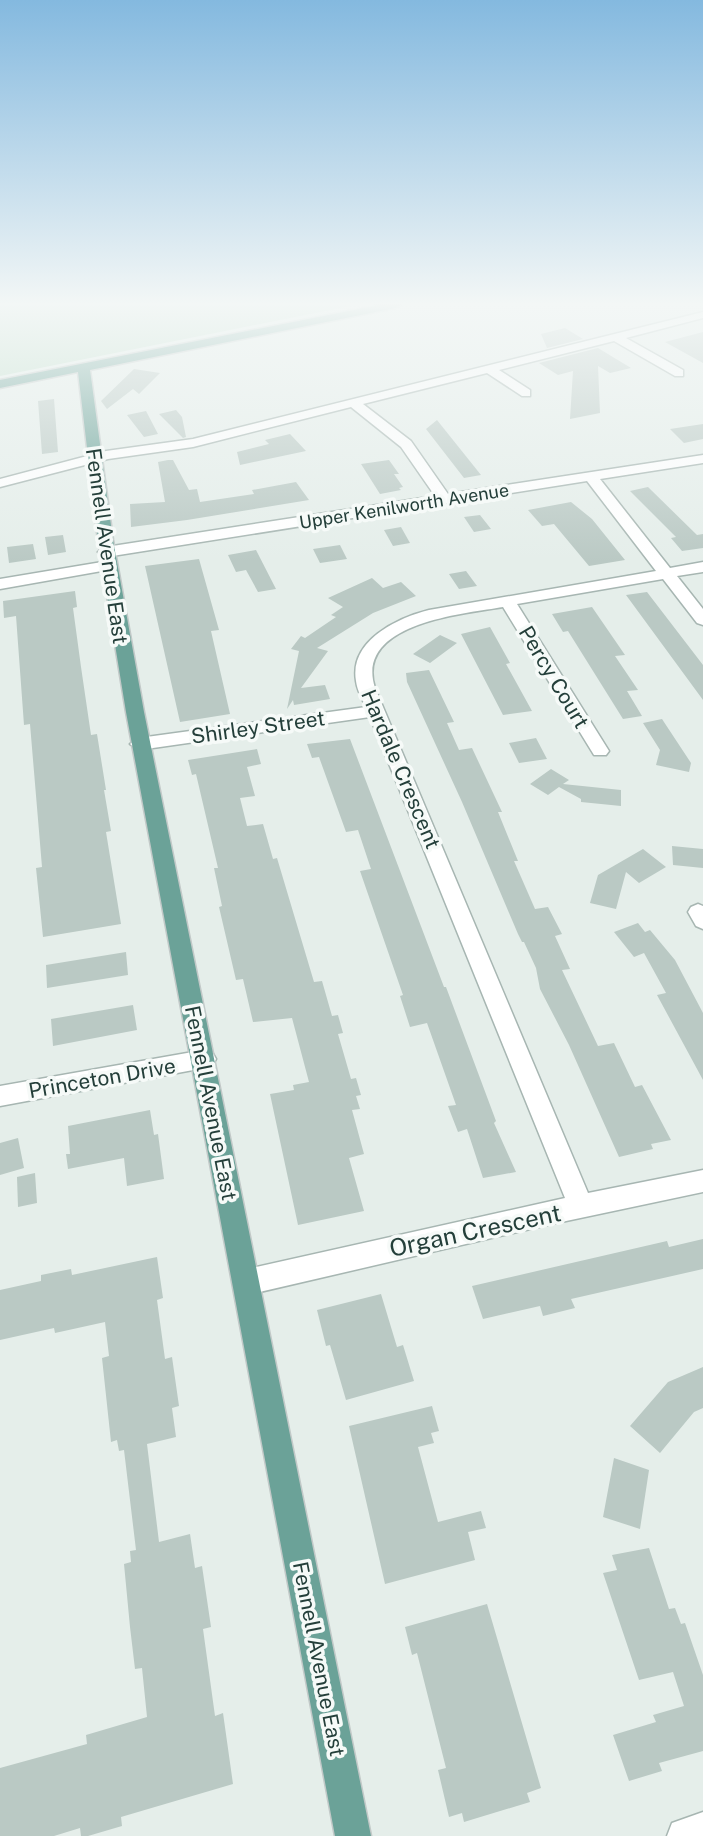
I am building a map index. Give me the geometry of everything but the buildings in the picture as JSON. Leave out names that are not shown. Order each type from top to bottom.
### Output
[{"type":"main road","name":"Fennell Avenue East","points":[[86,391],[107,559],[139,744],[204,1059],[353,1836]]},
{"type":"street","points":[[0,483],[93,458],[193,443],[405,391]]},
{"type":"street","points":[[522,391],[526,393]]},
{"type":"street","points":[[354,403],[406,444],[445,500]]},
{"type":"street","name":"Upper Kenilworth Avenue","points":[[0,584],[107,559],[445,500],[703,459]]},
{"type":"street","points":[[591,477],[703,620]]},
{"type":"street","name":"Hardale Crescent","points":[[581,1207],[376,711],[364,679],[367,660],[381,639],[402,625],[429,615],[703,567]]},
{"type":"street","name":"Percy Court","points":[[508,602],[600,751]]},
{"type":"street","name":"Shirley Street","points":[[139,744],[376,711]]},
{"type":"street","name":"Princeton Drive","points":[[0,1097],[204,1059]]},
{"type":"street","name":"Organ Crescent","points":[[247,1282],[552,1212],[703,1181]]},
{"type":"street","points":[[685,1836],[703,1830]]}]
